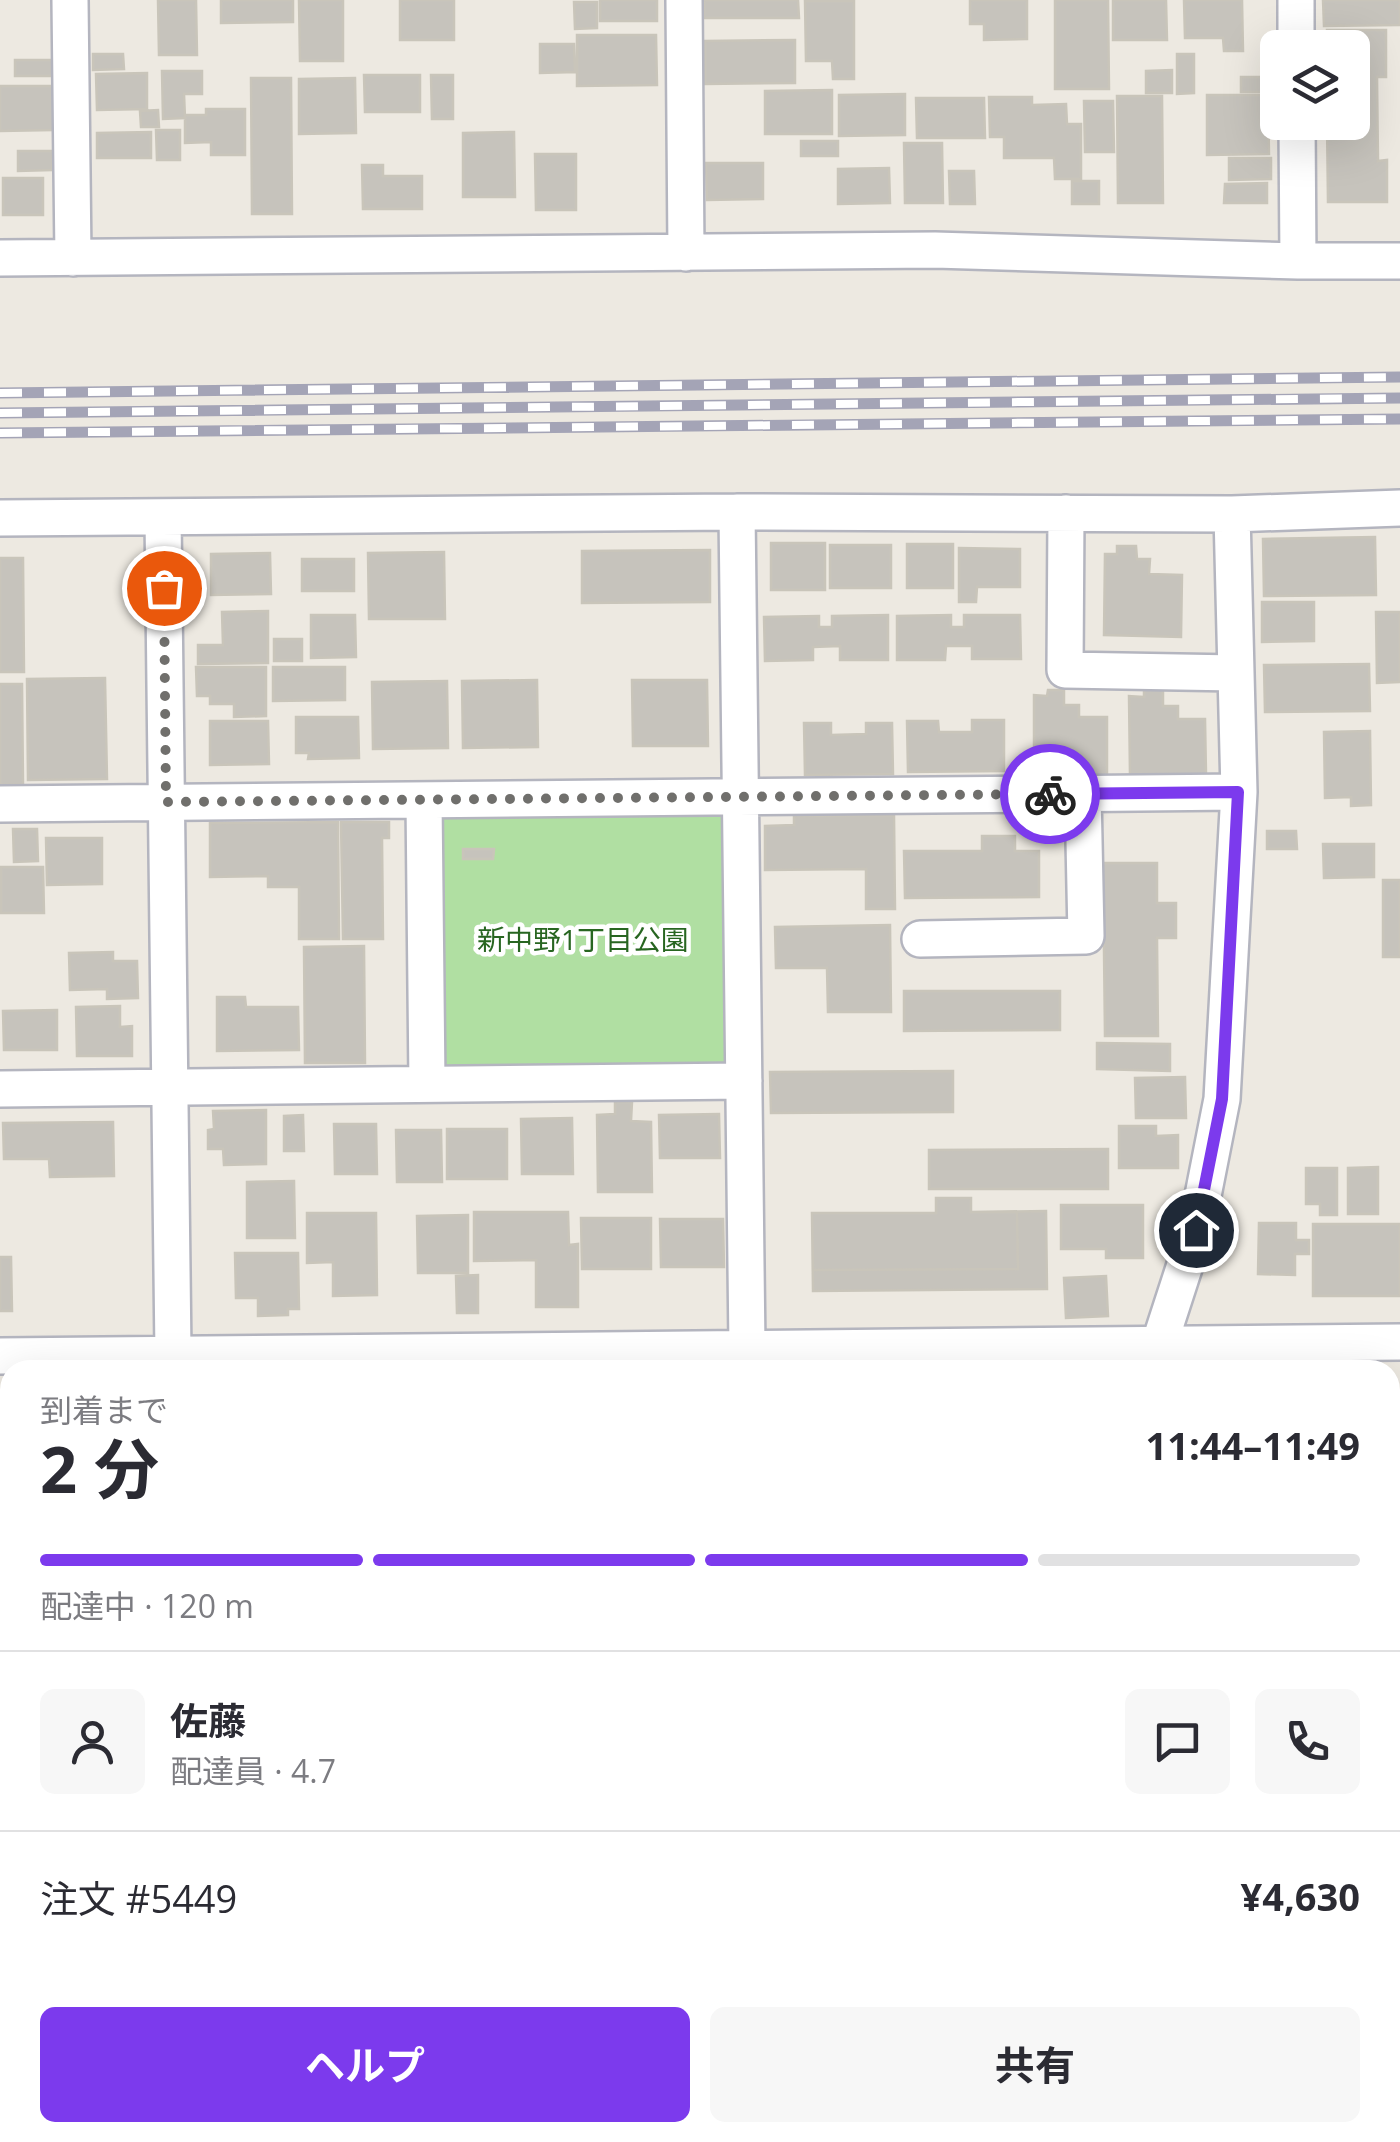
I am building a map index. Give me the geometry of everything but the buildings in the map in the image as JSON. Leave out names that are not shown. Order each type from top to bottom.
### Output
[{"type":"street","points":[[70,0],[73,258]]},
{"type":"street","points":[[684,0],[686,252]]},
{"type":"street","points":[[1296,0],[1296,30]]},
{"type":"street","points":[[1297,140],[1298,261]]},
{"type":"street","points":[[0,258],[935,250],[1298,261],[1400,260]]},
{"type":"street","points":[[0,518],[737,512],[1232,514],[1400,508]]},
{"type":"street","points":[[737,512],[747,1348]]},
{"type":"street","points":[[1066,513],[1065,670],[1236,674]]},
{"type":"street","points":[[1152,1358],[1196,1230],[1222,1099],[1238,792],[1232,514]]},
{"type":"street","points":[[163,517],[171,1360]]},
{"type":"street","points":[[0,804],[1238,792]]},
{"type":"street","points":[[920,939],[1086,936],[1083,793]]},
{"type":"street","points":[[424,800],[427,1084]]},
{"type":"street","points":[[0,1089],[744,1081]]},
{"type":"street","points":[[253,1360],[747,1348],[1152,1358],[1400,1342]]},
{"type":"street","points":[[0,1356],[114,1360]]},
{"type":"green space","name":"新中野1丁目公園","points":[[722,814],[726,1062],[443,1066],[439,818]]},
{"type":"railway","points":[[0,393],[1400,377]]},
{"type":"railway","points":[[0,413],[1400,398]]},
{"type":"railway","points":[[0,433],[1400,419]]},
{"type":"way so far","points":[[164,588],[166,802],[1050,794]]},
{"type":"route","points":[[1050,794],[1238,792],[1222,1099],[1196,1230]]}]
